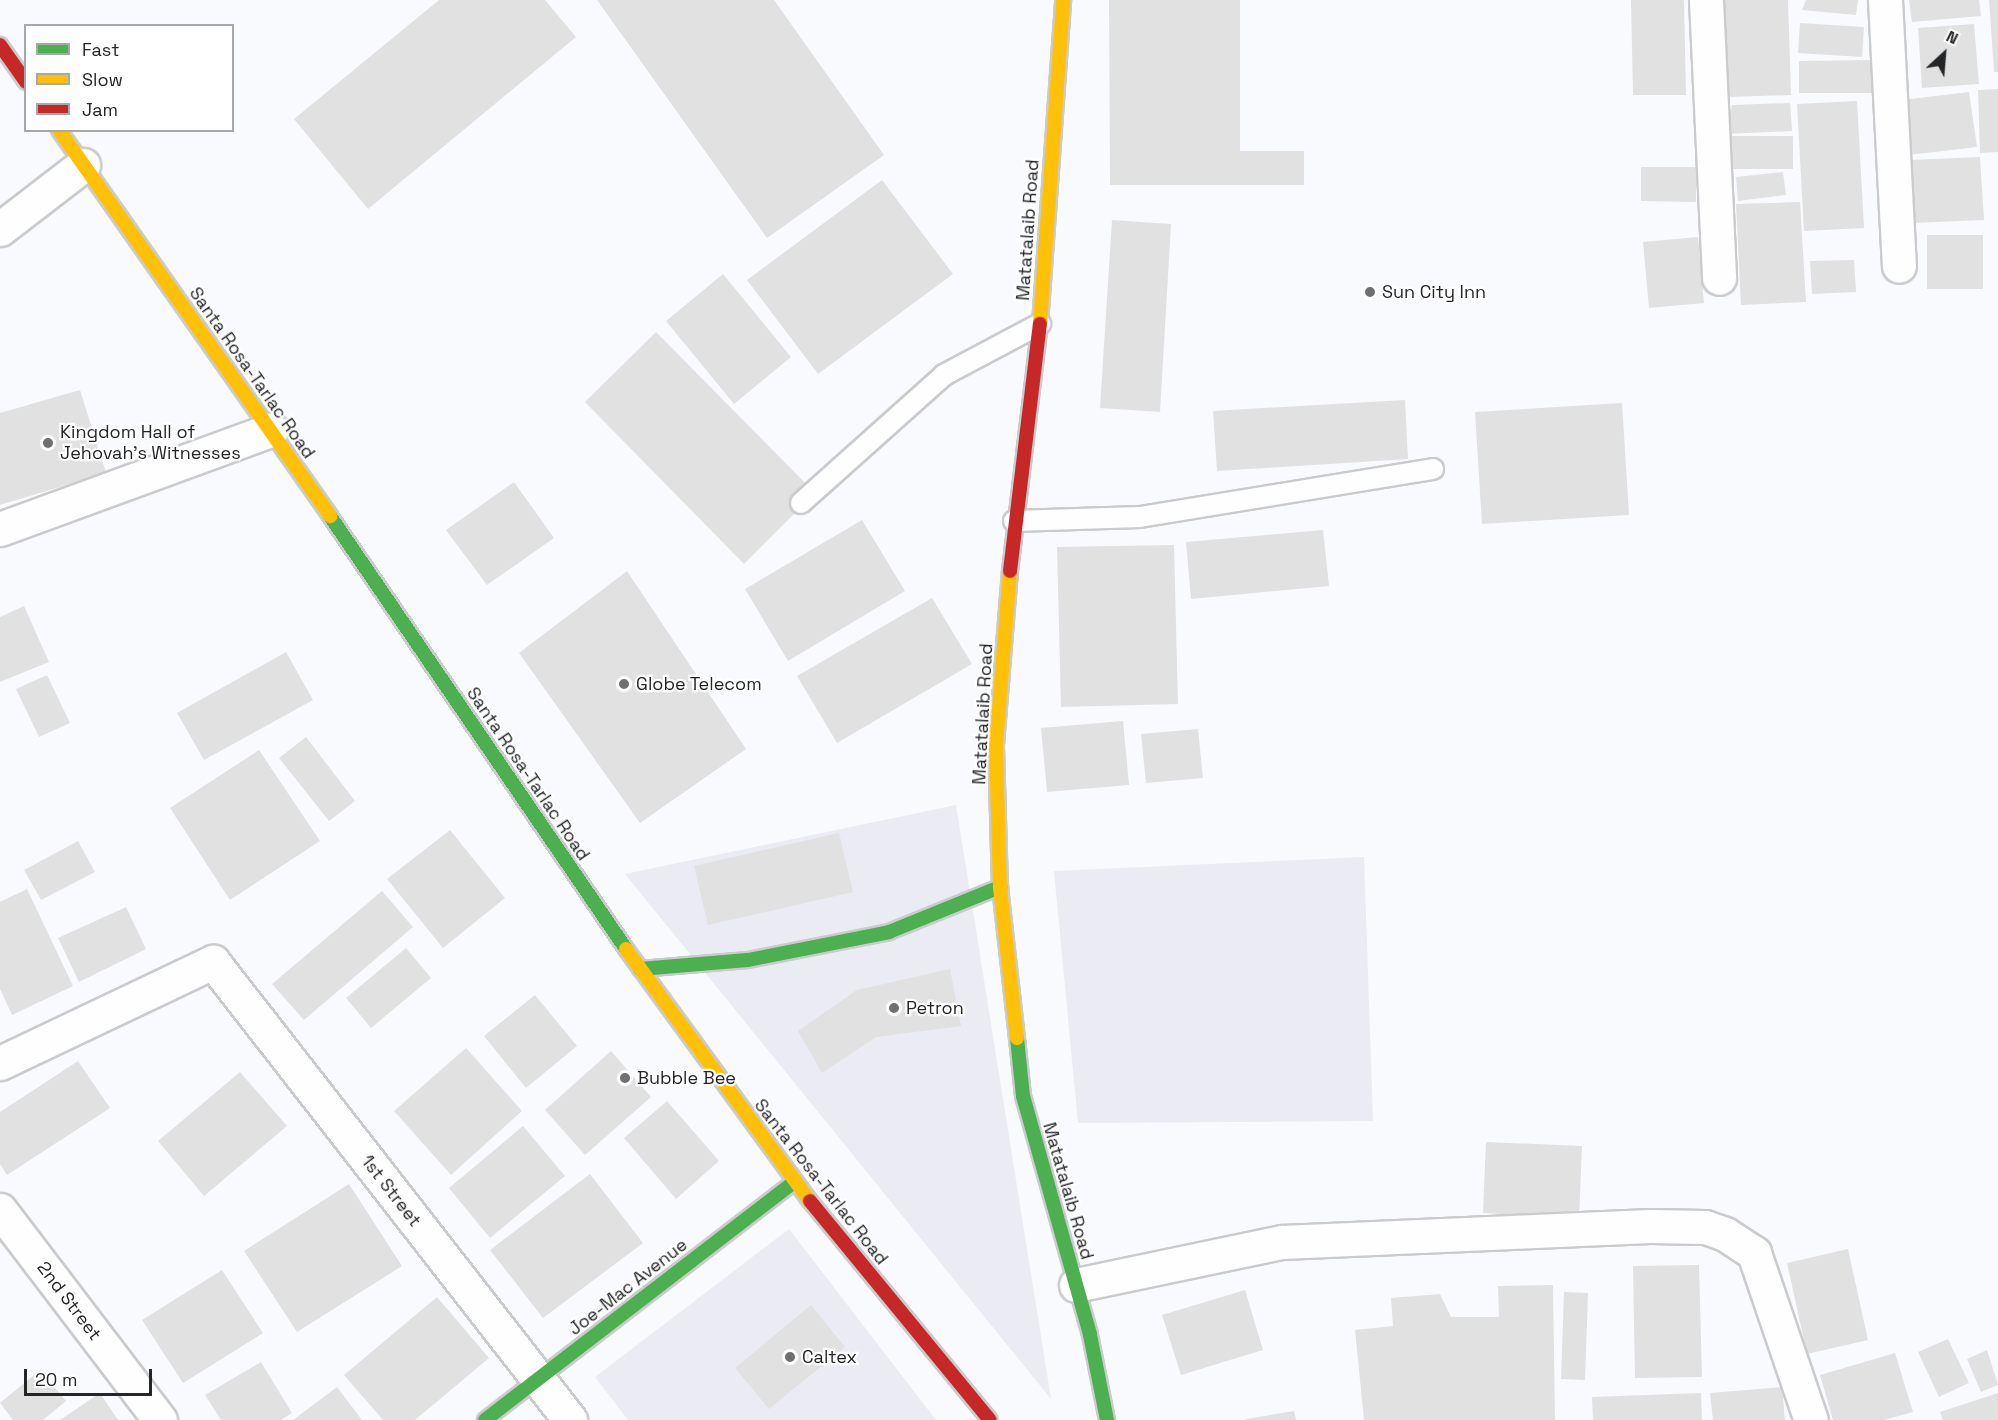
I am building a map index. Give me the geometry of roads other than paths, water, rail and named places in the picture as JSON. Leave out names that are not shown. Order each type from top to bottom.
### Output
[{"type":"main road","name":"Matatalaib Road","points":[[1063,0],[1040,324],[1014,521],[996,746],[1000,887],[1023,1095],[1076,1285],[1107,1420]]},
{"type":"main road","points":[[0,45],[24,79]]},
{"type":"main road","name":"Santa Rosa-Tarlac Road","points":[[60,132],[271,430],[640,969],[794,1182],[990,1420]]},
{"type":"main road","points":[[640,969],[748,960],[890,932],[1000,887]]},
{"type":"main road","name":"Joe-Mac Avenue","points":[[485,1420],[794,1182]]},
{"type":"street","points":[[1707,0],[1719,278]]},
{"type":"street","points":[[1885,0],[1899,266]]},
{"type":"street","points":[[0,229],[83,165]]},
{"type":"street","points":[[0,529],[271,430]]},
{"type":"street","name":"1st Street","points":[[0,1063],[213,962],[570,1420]]},
{"type":"street","name":"2nd Street","points":[[0,1210],[160,1420]]},
{"type":"street","points":[[1076,1285],[1282,1242],[1650,1226],[1705,1227],[1725,1234],[1754,1253],[1811,1420]]},
{"type":"lane","points":[[801,503],[944,375],[1040,324]]},
{"type":"lane","points":[[1014,521],[1140,517],[1433,468]]},
{"type":"place","name":"Sun City Inn","points":[[1370,292]]},
{"type":"place","name":"Kingdom Hall of Jehovah's Witnesses","points":[[48,443]]},
{"type":"place","name":"Globe Telecom","points":[[624,684]]},
{"type":"place","name":"Petron","points":[[894,1008]]},
{"type":"place","name":"Bubble Bee","points":[[625,1078]]},
{"type":"place","name":"Caltex","points":[[790,1357]]}]
